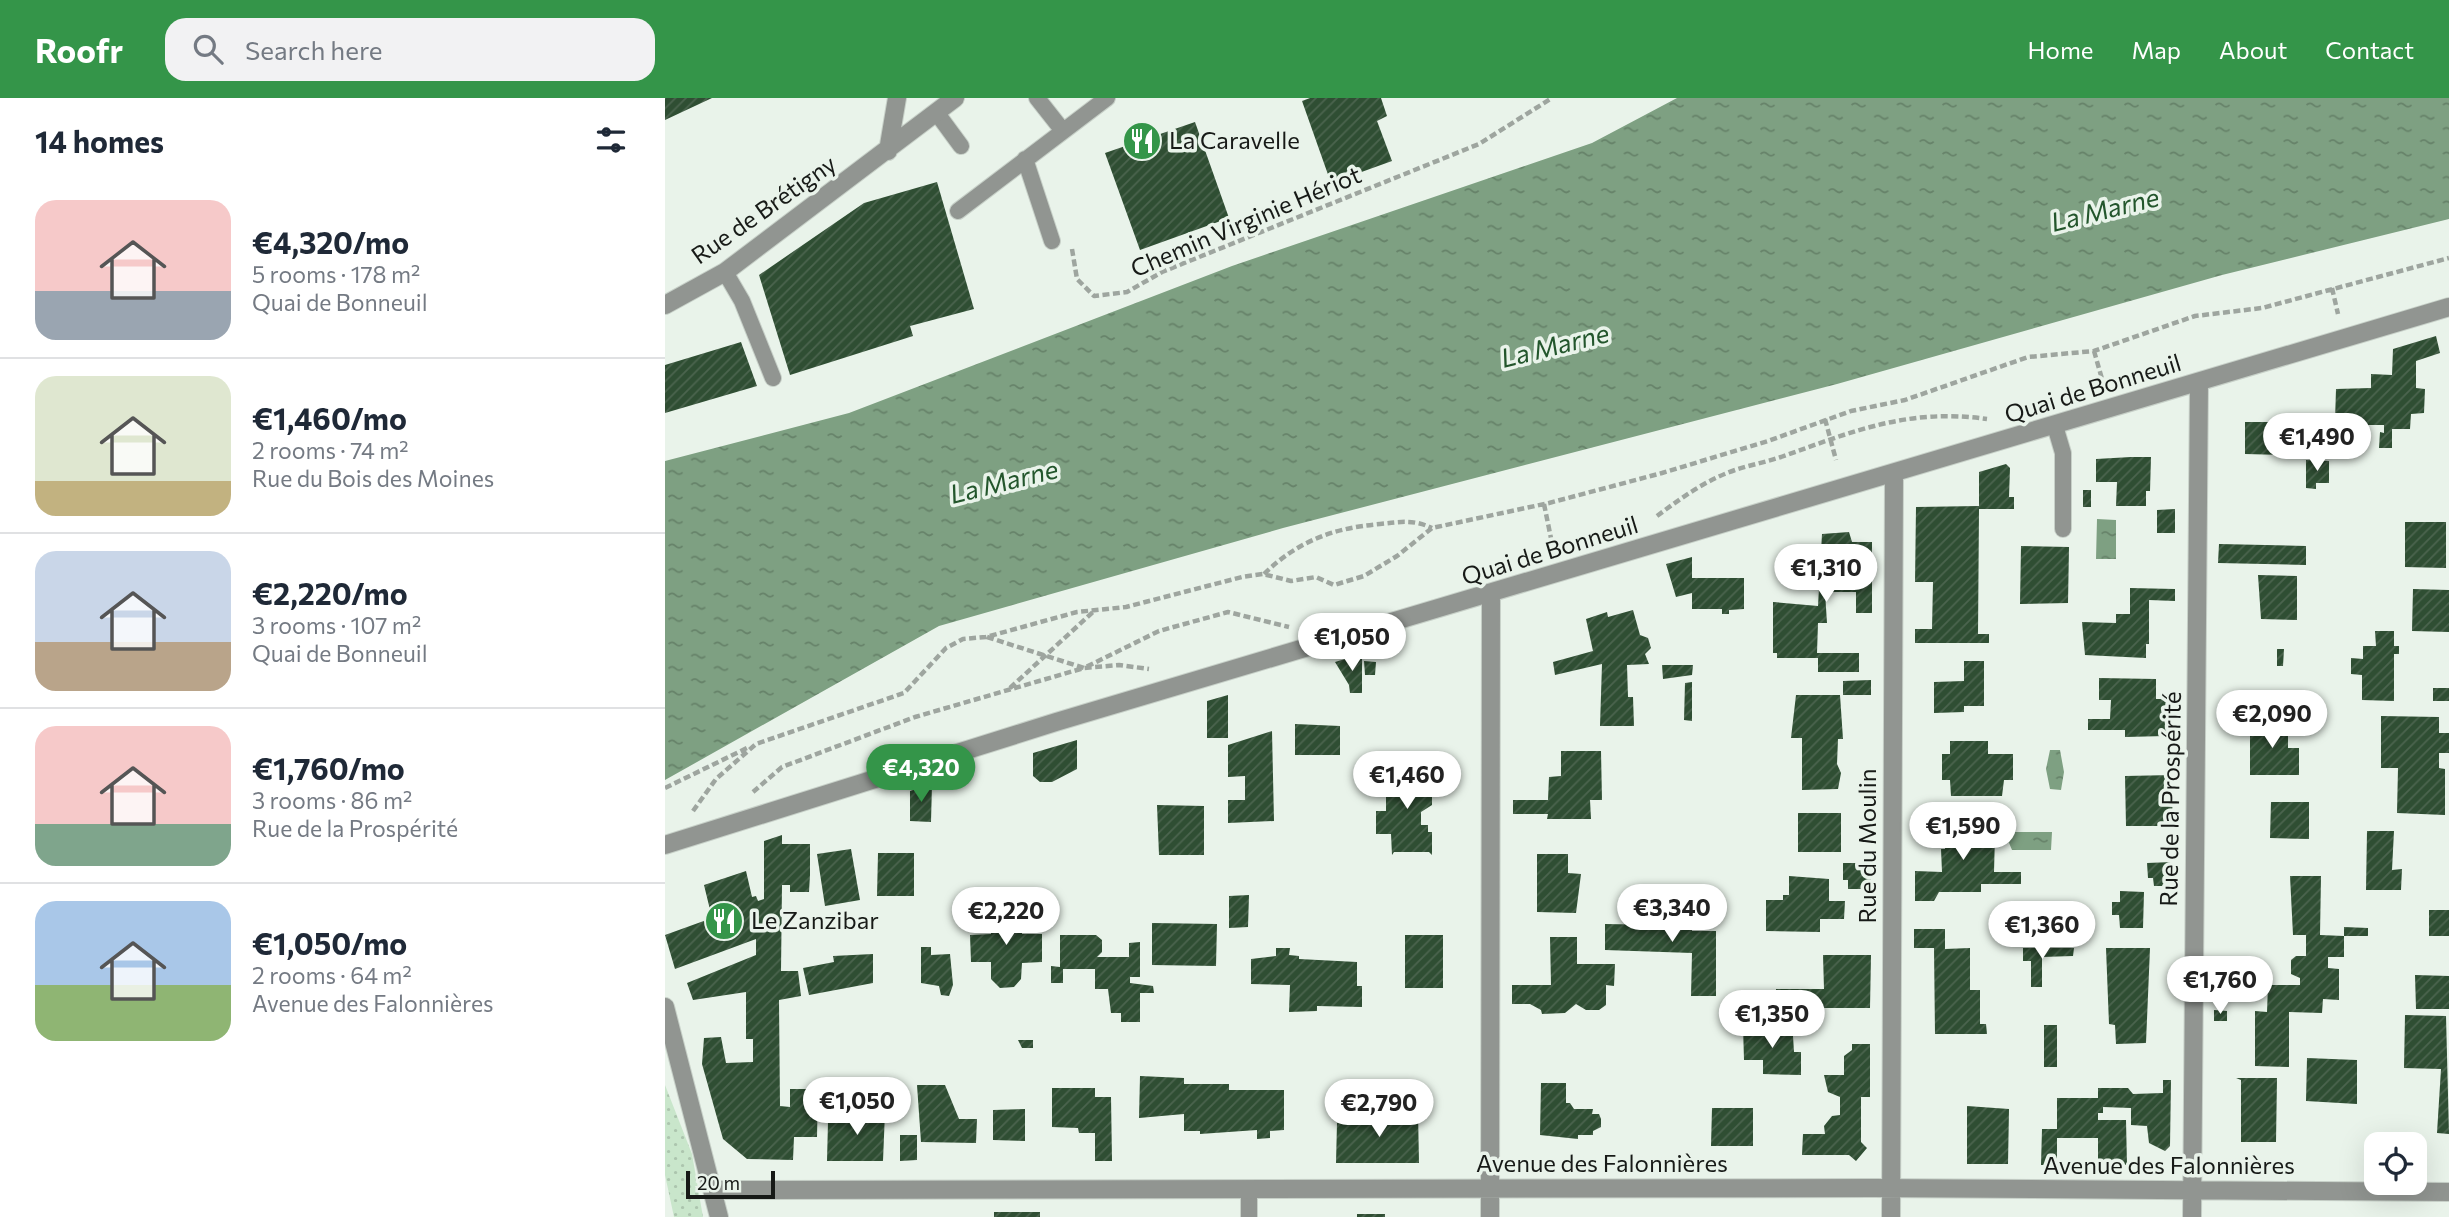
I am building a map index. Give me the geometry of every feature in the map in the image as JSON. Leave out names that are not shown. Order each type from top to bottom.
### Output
[{"type":"street","points":[[888,151],[897,98]]},
{"type":"street","name":"Rue de Brétigny","points":[[665,304],[725,272],[955,98]]},
{"type":"street","name":"Quai de Bonneuil","points":[[665,845],[1056,722],[1894,475],[2449,307]]},
{"type":"street","name":"Rue de la Prospérité","points":[[2192,1217],[2199,382]]},
{"type":"street","name":"Rue du Moulin","points":[[1891,1217],[1894,475]]},
{"type":"street","points":[[1490,1217],[1491,593]]},
{"type":"street","points":[[665,1007],[719,1217]]},
{"type":"street","name":"Avenue des Falonnières","points":[[713,1190],[1891,1188],[2449,1192]]},
{"type":"lane","points":[[1037,98],[1063,131]]},
{"type":"lane","points":[[958,211],[1107,98]]},
{"type":"lane","points":[[936,112],[961,146]]},
{"type":"lane","points":[[1025,159],[1052,241]]},
{"type":"lane","points":[[725,272],[742,301],[773,378]]},
{"type":"lane","points":[[2055,426],[2063,453],[2063,529]]},
{"type":"lane","points":[[1249,1190],[1249,1217]]},
{"type":"path","name":"Chemin Virginie Hériot","points":[[1070,241],[1077,279],[1094,296],[1127,292],[1162,272],[1479,144],[1552,98]]},
{"type":"path","name":"Quai de Bonneuil","points":[[692,812],[716,779],[756,744],[904,693],[946,648],[963,639],[986,637],[1077,612],[1126,607],[1263,574],[1291,581],[1316,577],[1334,584],[1364,576],[1397,556],[1432,528],[1544,504],[1715,457],[1825,419],[1905,400],[2028,357],[2094,351],[2195,316],[2262,308],[2449,258]]},
{"type":"path","points":[[2332,288],[2338,314]]},
{"type":"path","points":[[2094,351],[2102,379]]},
{"type":"path","points":[[1652,520],[1690,492],[1733,470],[1779,457],[1830,437],[1880,423],[1948,413],[1988,419]]},
{"type":"path","points":[[1825,419],[1836,460]]},
{"type":"path","points":[[1544,504],[1553,548]]},
{"type":"path","points":[[1263,574],[1282,556],[1327,532],[1415,519],[1432,528]]},
{"type":"path","points":[[1009,689],[1045,653],[1094,611]]},
{"type":"path","points":[[753,793],[782,767],[915,717],[1084,668],[1159,631],[1228,612],[1290,627]]},
{"type":"path","name":"Quai de Bonneuil","points":[[986,637],[1045,653],[1084,668]]},
{"type":"path","points":[[1084,668],[1119,665],[1150,669]]},
{"type":"path","points":[[665,788],[756,744]]},
{"type":"shaded area","points":[[665,1085],[692,1154],[703,1217],[674,1217],[665,1175]]},
{"type":"water","name":"La Marne","points":[[1677,98],[2449,98],[2449,219],[2222,275],[1837,384],[1283,528],[939,626],[665,780],[665,461],[849,413],[1232,266],[1592,143]]},
{"type":"water","points":[[2097,519],[2116,520],[2116,559],[2096,559]]},
{"type":"water","points":[[2050,750],[2060,750],[2064,772],[2061,790],[2050,789],[2046,769]]},
{"type":"water","points":[[2012,832],[2052,832],[2051,850],[2012,850],[2007,838]]},
{"type":"building","points":[[665,98],[712,98],[665,120]]},
{"type":"building","points":[[1310,98],[1381,98],[1387,116],[1377,121],[1392,161],[1331,183],[1302,101]]},
{"type":"building","points":[[1195,122],[1229,218],[1140,250],[1105,153]]},
{"type":"building","points":[[937,182],[974,309],[910,326],[913,336],[790,375],[759,275],[864,203]]},
{"type":"building","points":[[2436,336],[2440,353],[2416,361],[2416,388],[2425,389],[2424,413],[2411,414],[2410,429],[2392,429],[2392,448],[2379,448],[2380,432],[2384,433],[2384,425],[2354,425],[2354,421],[2335,421],[2336,389],[2371,388],[2371,374],[2392,375],[2393,349]]},
{"type":"building","points":[[741,342],[757,386],[665,413],[665,365]]},
{"type":"building","points":[[2245,422],[2283,422],[2284,455],[2245,454]]},
{"type":"building","points":[[2151,457],[2150,491],[2146,491],[2146,506],[2116,506],[2117,482],[2096,482],[2096,459]]},
{"type":"building","points":[[2306,460],[2329,461],[2329,483],[2316,483],[2316,489],[2306,488]]},
{"type":"building","points":[[2006,464],[2010,468],[2009,497],[2014,497],[2014,509],[1979,509],[1978,634],[1989,634],[1989,643],[1915,643],[1915,629],[1932,629],[1933,582],[1915,582],[1916,507],[1979,506],[1979,472]]},
{"type":"building","points":[[2083,490],[2091,490],[2091,507],[2083,507]]},
{"type":"building","points":[[2175,509],[2175,533],[2157,533],[2157,510]]},
{"type":"building","points":[[2405,522],[2446,522],[2446,568],[2405,567]]},
{"type":"building","points":[[1849,532],[1852,542],[1872,542],[1872,613],[1856,613],[1856,592],[1825,592],[1827,623],[1818,623],[1817,653],[1859,653],[1859,672],[1818,672],[1818,658],[1777,658],[1777,653],[1773,653],[1773,602],[1818,606],[1822,534]]},
{"type":"building","points":[[2219,544],[2306,546],[2306,565],[2218,563]]},
{"type":"building","points":[[2021,546],[2069,547],[2068,603],[2020,604]]},
{"type":"building","points":[[1692,557],[1692,578],[1744,578],[1744,609],[1729,610],[1729,614],[1722,614],[1722,609],[1692,609],[1692,593],[1676,597],[1666,564]]},
{"type":"building","points":[[2258,575],[2297,576],[2297,620],[2261,619]]},
{"type":"building","points":[[2130,588],[2175,589],[2175,601],[2149,600],[2149,644],[2146,644],[2146,658],[2085,655],[2082,622],[2116,623],[2116,614],[2130,614]]},
{"type":"building","points":[[2413,589],[2449,590],[2449,632],[2412,631]]},
{"type":"building","points":[[1633,610],[1640,635],[1648,638],[1651,648],[1645,654],[1649,664],[1627,665],[1628,697],[1633,697],[1634,726],[1600,726],[1602,664],[1555,675],[1553,662],[1593,651],[1586,619],[1607,612],[1608,617]]},
{"type":"building","points":[[2375,631],[2394,631],[2394,646],[2399,646],[2399,654],[2394,654],[2394,701],[2362,700],[2362,675],[2351,674],[2351,658],[2363,659],[2363,646],[2376,646]]},
{"type":"building","points":[[2277,649],[2284,649],[2283,666],[2277,666]]},
{"type":"building","points":[[1362,654],[1362,693],[1350,693],[1349,685],[1335,662]]},
{"type":"building","points":[[1364,661],[1376,662],[1375,675],[1365,675]]},
{"type":"building","points":[[1964,661],[1984,661],[1984,706],[1964,706],[1964,712],[1934,713],[1934,682],[1964,681]]},
{"type":"building","points":[[1662,665],[1693,665],[1692,675],[1663,679]]},
{"type":"building","points":[[2099,678],[2156,679],[2156,699],[2173,699],[2173,733],[2166,736],[2125,737],[2125,730],[2088,730],[2088,719],[2110,719],[2111,700],[2099,700]]},
{"type":"building","points":[[1871,680],[1871,695],[1843,695],[1843,681]]},
{"type":"building","points":[[1692,682],[1692,721],[1684,720],[1685,683]]},
{"type":"building","points":[[2433,688],[2449,688],[2449,701],[2433,701]]},
{"type":"building","points":[[1228,695],[1228,738],[1207,738],[1207,701]]},
{"type":"building","points":[[1796,695],[1840,695],[1843,739],[1838,739],[1837,764],[1841,773],[1838,789],[1802,790],[1802,738],[1791,738]]},
{"type":"building","points":[[2381,716],[2439,717],[2439,733],[2449,733],[2449,753],[2439,753],[2439,768],[2445,769],[2445,815],[2397,813],[2398,768],[2381,768]]},
{"type":"building","points":[[2250,721],[2288,722],[2288,748],[2299,748],[2299,775],[2250,775]]},
{"type":"building","points":[[1295,724],[1340,726],[1340,755],[1295,755]]},
{"type":"building","points":[[1272,731],[1274,821],[1228,823],[1228,800],[1245,800],[1245,776],[1228,777],[1228,745]]},
{"type":"building","points":[[1077,740],[1077,769],[1052,782],[1040,782],[1033,776],[1033,753]]},
{"type":"building","points":[[1950,741],[1988,741],[1988,754],[2013,754],[2013,780],[2004,780],[2002,796],[1951,796],[1950,780],[1942,780],[1942,754],[1950,754]]},
{"type":"building","points":[[1561,751],[1601,751],[1602,800],[1590,800],[1591,819],[1547,819],[1548,814],[1513,814],[1513,800],[1548,800],[1549,777],[1561,776]]},
{"type":"building","points":[[1386,770],[1432,770],[1432,805],[1421,812],[1421,825],[1428,825],[1428,832],[1432,832],[1432,855],[1429,852],[1394,852],[1392,855],[1391,834],[1376,834],[1376,811],[1386,811]]},
{"type":"building","points":[[2173,775],[2172,826],[2126,826],[2125,776]]},
{"type":"building","points":[[932,784],[931,822],[910,821],[910,791]]},
{"type":"building","points":[[2271,802],[2309,802],[2309,839],[2270,838]]},
{"type":"building","points":[[1157,805],[1204,806],[1204,855],[1159,855]]},
{"type":"building","points":[[1798,813],[1841,813],[1841,852],[1798,852]]},
{"type":"building","points":[[1976,816],[1976,834],[1995,835],[1994,872],[2021,872],[2021,884],[1981,884],[1981,892],[1939,892],[1934,901],[1915,901],[1915,871],[1942,872],[1941,849],[1945,849],[1946,836],[1942,836],[1942,817]]},
{"type":"building","points":[[2367,831],[2394,831],[2392,870],[2402,869],[2401,890],[2366,890]]},
{"type":"building","points":[[782,835],[782,844],[810,844],[810,875],[809,892],[790,892],[790,885],[782,885],[781,971],[798,971],[801,996],[779,1000],[780,1106],[790,1107],[790,1089],[818,1089],[817,1137],[794,1137],[793,1160],[747,1159],[723,1139],[702,1064],[704,1038],[721,1037],[726,1063],[753,1062],[753,1039],[746,1039],[746,992],[693,1000],[687,983],[756,955],[756,939],[675,969],[665,935],[712,918],[704,885],[746,871],[752,897],[756,896],[758,901],[764,899],[764,841]]},
{"type":"building","points":[[851,849],[860,900],[825,906],[817,854]]},
{"type":"building","points":[[878,853],[914,853],[914,896],[877,896]]},
{"type":"building","points":[[1537,854],[1568,854],[1568,873],[1581,874],[1576,913],[1537,912]]},
{"type":"building","points":[[2172,862],[2172,886],[2154,886],[2153,878],[2148,878],[2147,863]]},
{"type":"building","points":[[1843,863],[1871,863],[1871,889],[1848,889],[1848,880],[1843,880]]},
{"type":"building","points":[[1789,876],[1829,879],[1829,901],[1845,901],[1844,919],[1820,919],[1820,932],[1766,931],[1766,900],[1783,900],[1783,895],[1789,895]]},
{"type":"building","points":[[2290,876],[2321,876],[2320,935],[2344,936],[2344,957],[2328,957],[2328,968],[2339,969],[2339,1000],[2323,999],[2322,1013],[2289,1012],[2289,1067],[2255,1066],[2255,1011],[2267,1012],[2268,985],[2300,985],[2300,978],[2291,974],[2291,960],[2296,956],[2306,956],[2306,935],[2293,935]]},
{"type":"building","points":[[2120,891],[2144,892],[2143,928],[2120,928],[2119,915],[2112,915],[2112,902],[2120,902]]},
{"type":"building","points":[[1249,895],[1248,927],[1229,928],[1229,896]]},
{"type":"building","points":[[1665,902],[1692,902],[1692,931],[1716,931],[1716,996],[1691,996],[1692,953],[1605,950],[1605,924],[1664,925]]},
{"type":"building","points":[[1012,905],[1012,911],[1021,912],[1022,934],[1042,934],[1042,962],[1022,963],[1021,979],[1014,987],[1000,988],[991,979],[991,962],[971,962],[970,935],[991,934],[991,912],[1000,911],[1000,906]]},
{"type":"building","points":[[2429,910],[2449,910],[2449,936],[2429,936]]},
{"type":"building","points":[[1152,923],[1217,924],[1216,966],[1152,965]]},
{"type":"building","points":[[2344,927],[2368,928],[2368,936],[2344,936]]},
{"type":"building","points":[[1914,929],[1945,929],[1945,949],[1970,948],[1970,990],[1980,990],[1980,1024],[1986,1024],[1987,1034],[1935,1034],[1934,948],[1914,948]]},
{"type":"building","points":[[1060,935],[1096,935],[1102,940],[1102,952],[1097,957],[1129,957],[1129,943],[1140,942],[1140,977],[1130,977],[1130,983],[1153,986],[1154,993],[1140,993],[1140,1022],[1121,1022],[1121,1013],[1111,1013],[1108,989],[1095,989],[1095,969],[1063,969],[1063,983],[1051,983],[1051,966],[1060,967]]},
{"type":"building","points":[[1405,935],[1443,935],[1443,988],[1405,988]]},
{"type":"building","points":[[1550,937],[1577,937],[1577,964],[1615,964],[1614,986],[1606,985],[1606,1005],[1599,1010],[1586,1010],[1576,1004],[1565,1013],[1542,1014],[1541,1010],[1530,1004],[1512,1004],[1512,985],[1551,985]]},
{"type":"building","points":[[921,947],[931,947],[931,955],[950,954],[953,985],[949,996],[941,995],[939,986],[921,983]]},
{"type":"building","points":[[1276,948],[1290,948],[1289,955],[1299,956],[1299,959],[1357,962],[1357,986],[1362,986],[1362,1007],[1317,1006],[1317,1011],[1289,1012],[1290,985],[1251,984],[1251,959],[1276,956]]},
{"type":"building","points":[[2023,948],[2074,948],[2073,956],[2042,957],[2042,987],[2031,987],[2031,961],[2023,961]]},
{"type":"building","points":[[2106,948],[2150,948],[2146,1043],[2116,1044],[2115,1025],[2109,1024]]},
{"type":"building","points":[[873,954],[873,983],[809,995],[803,968],[834,962],[833,956]]},
{"type":"building","points":[[1823,955],[1871,955],[1870,1008],[1824,1008],[1824,1013],[1760,1012],[1760,996],[1776,996],[1776,989],[1824,989]]},
{"type":"building","points":[[2415,975],[2449,976],[2449,1009],[2416,1009]]},
{"type":"building","points":[[2214,1010],[2227,1011],[2227,1021],[2214,1021]]},
{"type":"building","points":[[2405,1015],[2446,1016],[2449,1134],[2437,1133],[2441,1069],[2404,1068]]},
{"type":"building","points":[[2044,1025],[2057,1025],[2057,1067],[2044,1067]]},
{"type":"building","points":[[1743,1026],[1786,1026],[1786,1036],[1793,1036],[1794,1052],[1801,1052],[1801,1075],[1763,1074],[1763,1060],[1744,1060]]},
{"type":"building","points":[[1018,1040],[1033,1040],[1033,1048],[1022,1048]]},
{"type":"building","points":[[1852,1044],[1870,1044],[1870,1097],[1861,1097],[1861,1142],[1867,1148],[1856,1161],[1849,1155],[1802,1155],[1803,1134],[1825,1134],[1824,1126],[1832,1116],[1840,1115],[1840,1097],[1828,1092],[1824,1075],[1844,1075],[1844,1056],[1852,1050]]},
{"type":"building","points":[[2307,1058],[2357,1060],[2357,1104],[2306,1101]]},
{"type":"building","points":[[1140,1076],[1184,1078],[1184,1084],[1229,1084],[1229,1090],[1284,1090],[1284,1130],[1270,1131],[1270,1138],[1257,1139],[1257,1130],[1200,1134],[1200,1131],[1184,1131],[1184,1114],[1139,1118]]},
{"type":"building","points":[[2236,1078],[2277,1078],[2276,1142],[2241,1142],[2241,1080]]},
{"type":"building","points":[[2163,1080],[2171,1080],[2170,1146],[2165,1151],[2149,1143],[2147,1126],[2131,1125],[2131,1108],[2103,1107],[2103,1113],[2098,1113],[2098,1120],[2126,1120],[2127,1165],[2098,1165],[2098,1138],[2057,1138],[2057,1165],[2041,1165],[2042,1129],[2057,1129],[2057,1098],[2098,1098],[2098,1088],[2128,1088],[2133,1094],[2163,1093]]},
{"type":"building","points":[[1541,1083],[1566,1083],[1566,1103],[1570,1103],[1574,1109],[1593,1109],[1592,1114],[1599,1114],[1601,1127],[1593,1131],[1593,1135],[1578,1135],[1578,1139],[1540,1135]]},
{"type":"building","points":[[917,1085],[945,1085],[959,1119],[977,1119],[976,1143],[921,1142]]},
{"type":"building","points":[[1052,1088],[1095,1088],[1095,1097],[1111,1097],[1112,1161],[1095,1161],[1095,1133],[1079,1133],[1078,1128],[1052,1127]]},
{"type":"building","points":[[1967,1106],[2009,1109],[2008,1164],[1967,1164]]},
{"type":"building","points":[[1712,1108],[1753,1108],[1753,1146],[1711,1146]]},
{"type":"building","points":[[1025,1109],[1025,1141],[993,1140],[993,1110]]},
{"type":"building","points":[[845,1110],[885,1112],[883,1161],[827,1161],[828,1122],[844,1122]]},
{"type":"building","points":[[1360,1111],[1418,1112],[1419,1163],[1336,1163],[1337,1123],[1359,1123]]},
{"type":"building","points":[[900,1135],[917,1135],[917,1160],[900,1161]]},
{"type":"building","points":[[994,1212],[1040,1212],[1040,1217],[994,1217]]},
{"type":"building","points":[[1357,1214],[1385,1214],[1385,1217],[1357,1217]]},
{"type":"place","name":"La Caravelle","points":[[1142,141]]},
{"type":"place","name":"Le Zanzibar","points":[[724,921]]}]
